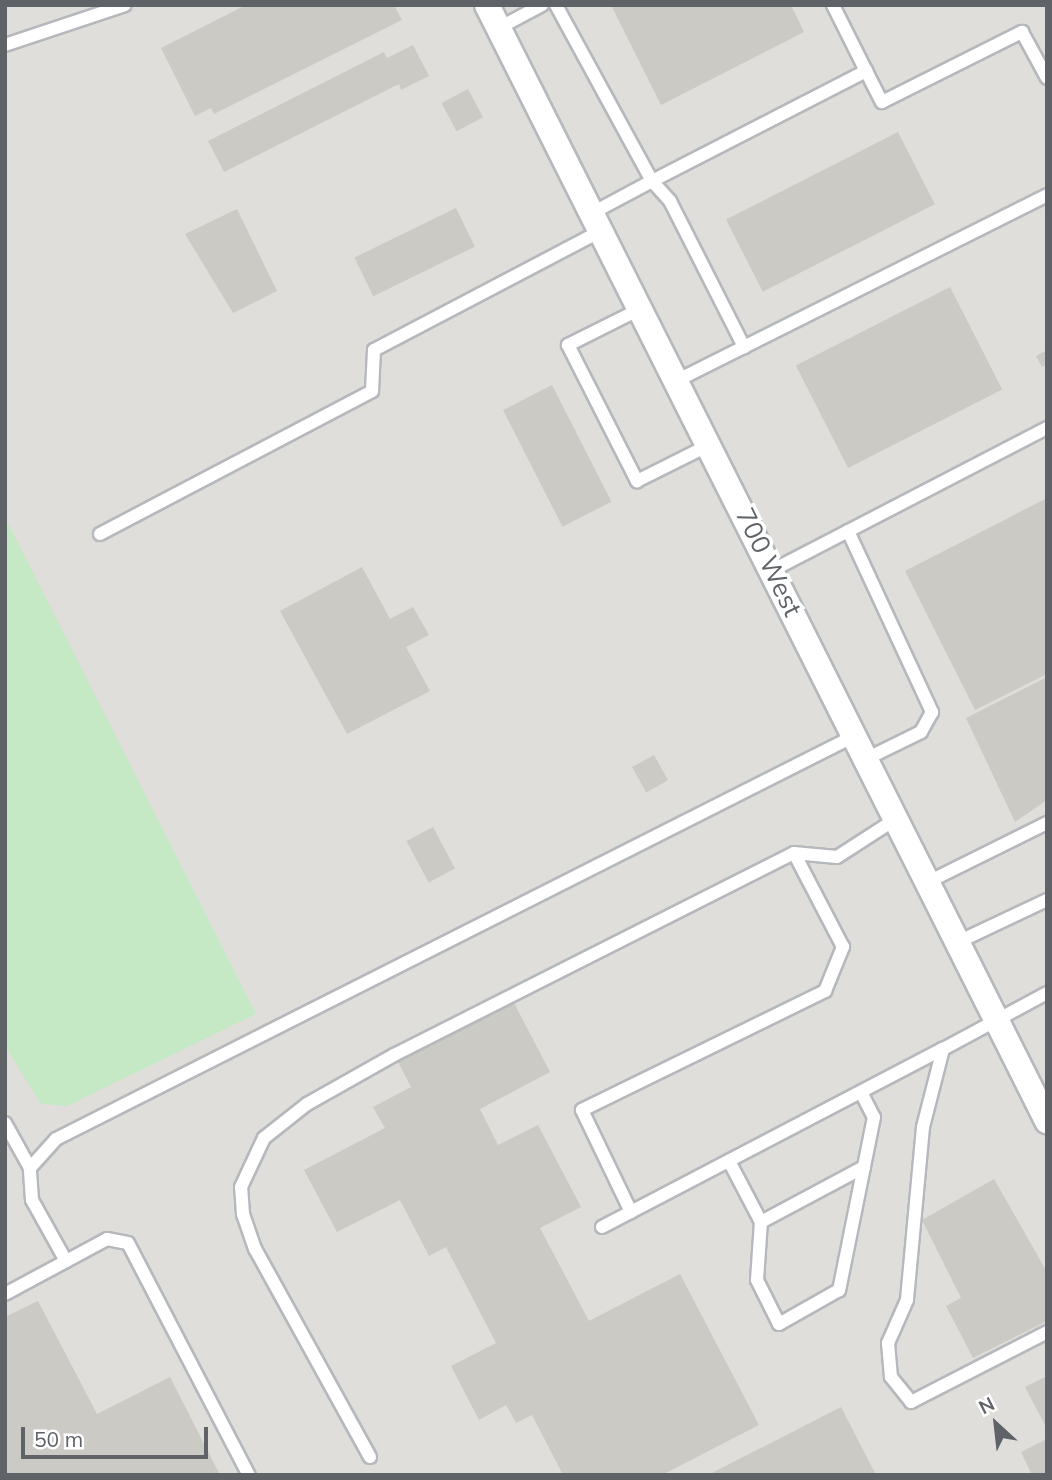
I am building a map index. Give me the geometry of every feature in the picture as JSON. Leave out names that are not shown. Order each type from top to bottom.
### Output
[{"type":"street","name":"700 West","points":[[487,5],[497,29],[599,221],[1047,1121]]},
{"type":"lane","points":[[5,45],[125,5]]},
{"type":"lane","points":[[497,29],[542,5]]},
{"type":"lane","points":[[556,5],[652,181],[670,201],[744,347]]},
{"type":"lane","points":[[834,5],[882,102],[1023,32],[1047,78]]},
{"type":"lane","points":[[100,534],[372,391],[374,350],[599,221],[652,181],[866,71]]},
{"type":"lane","points":[[678,380],[1047,195]]},
{"type":"lane","points":[[642,308],[568,345],[637,481],[710,444]]},
{"type":"lane","points":[[772,570],[1047,428]]},
{"type":"lane","points":[[848,531],[932,712],[921,732],[866,759]]},
{"type":"lane","points":[[30,1168],[56,1139],[855,736]]},
{"type":"lane","points":[[370,1457],[255,1249],[243,1214],[241,1187],[264,1138],[341,1083],[794,853],[837,857],[896,819]]},
{"type":"lane","points":[[928,882],[1047,824]]},
{"type":"lane","points":[[631,1212],[582,1110],[825,991],[843,947],[794,853]]},
{"type":"lane","points":[[958,942],[1047,900]]},
{"type":"lane","points":[[602,1227],[998,1023],[1047,993]]},
{"type":"lane","points":[[943,1049],[923,1127],[906,1300],[888,1343],[891,1377],[911,1402],[1047,1332]]},
{"type":"lane","points":[[729,1161],[761,1222],[757,1280],[779,1324],[839,1290],[874,1117],[861,1092]]},
{"type":"lane","points":[[5,1123],[30,1168],[32,1200],[66,1261]]},
{"type":"lane","points":[[761,1222],[864,1167]]},
{"type":"lane","points":[[5,1294],[107,1239],[128,1243],[249,1475]]},
{"type":"shaded area","points":[[5,5],[1047,5],[1047,1475],[5,1475]]},
{"type":"green space","points":[[5,517],[256,1014],[67,1106],[41,1104],[5,1046]]},
{"type":"building","points":[[246,5],[394,5],[402,20],[214,114],[211,108],[195,116],[161,48]]},
{"type":"building","points":[[611,5],[791,5],[804,32],[661,105]]},
{"type":"building","points":[[413,45],[429,76],[401,90],[399,84],[224,172],[208,141],[384,52],[387,58]]},
{"type":"building","points":[[468,89],[483,117],[457,131],[442,103]]},
{"type":"building","points":[[898,132],[935,204],[763,292],[726,220]]},
{"type":"building","points":[[456,208],[475,247],[373,296],[354,258]]},
{"type":"building","points":[[237,209],[277,291],[233,313],[185,234]]},
{"type":"building","points":[[950,287],[1002,389],[848,468],[796,366]]},
{"type":"building","points":[[1047,350],[1047,364],[1042,367],[1036,356]]},
{"type":"building","points":[[552,385],[611,502],[562,527],[503,410]]},
{"type":"building","points":[[1047,498],[1047,674],[975,710],[905,571]]},
{"type":"building","points":[[362,567],[390,619],[413,607],[429,635],[406,647],[430,691],[347,734],[280,611]]},
{"type":"building","points":[[1047,677],[1047,800],[1015,822],[966,718]]},
{"type":"building","points":[[654,755],[668,780],[646,792],[632,767]]},
{"type":"building","points":[[433,827],[455,868],[429,883],[407,841]]},
{"type":"building","points":[[513,1001],[550,1072],[480,1109],[498,1145],[538,1125],[581,1207],[540,1228],[589,1321],[680,1274],[759,1425],[662,1475],[563,1475],[532,1415],[516,1423],[506,1405],[479,1420],[451,1366],[496,1343],[446,1247],[429,1256],[400,1200],[337,1232],[304,1170],[385,1128],[373,1107],[411,1087],[398,1062]]},
{"type":"building","points":[[994,1179],[1047,1272],[1047,1321],[973,1358],[946,1306],[961,1298],[922,1220]]},
{"type":"building","points":[[38,1301],[97,1414],[170,1377],[220,1475],[5,1475],[5,1317]]},
{"type":"building","points":[[1047,1376],[1047,1429],[1025,1387]]},
{"type":"building","points":[[841,1407],[876,1475],[708,1475]]},
{"type":"building","points":[[1047,1439],[1047,1475],[1032,1475],[1021,1452]]}]
